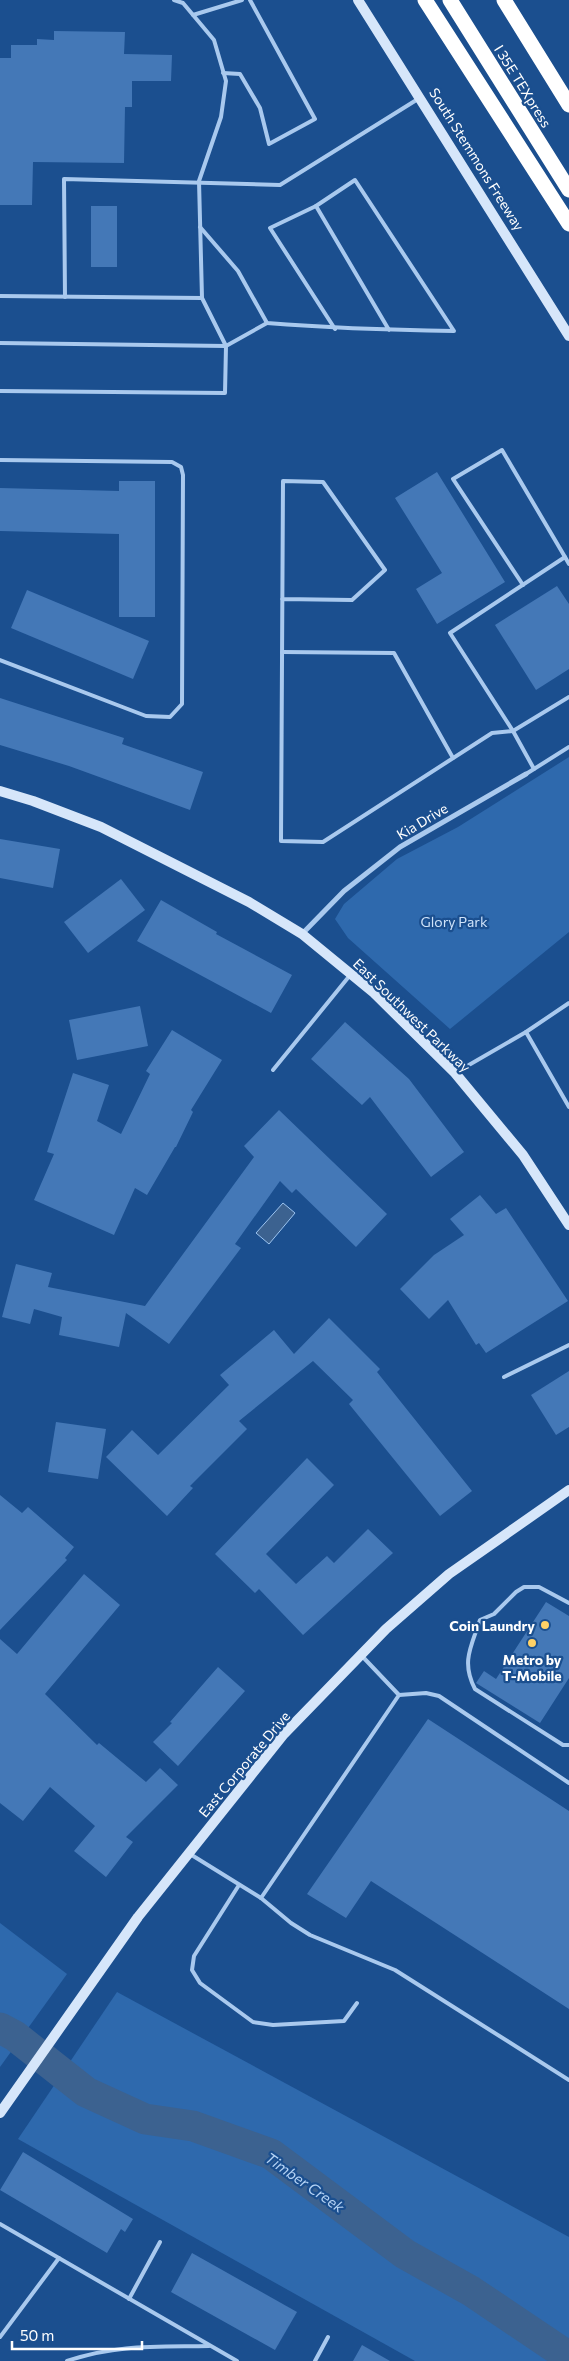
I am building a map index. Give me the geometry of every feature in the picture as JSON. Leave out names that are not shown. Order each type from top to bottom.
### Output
[{"type":"highway","points":[[425,0],[569,224]]},
{"type":"highway","name":"I 35E TEXpress","points":[[450,0],[569,190]]},
{"type":"highway","points":[[504,0],[569,105]]},
{"type":"main road","name":"South Stemmons Freeway","points":[[358,0],[569,336]]},
{"type":"main road","name":"East Southwest Parkway","points":[[0,791],[33,801],[101,827],[249,902],[302,934],[374,993],[456,1072],[523,1155],[569,1225]]},
{"type":"main road","name":"East Corporate Drive","points":[[2,2110],[106,1961],[284,1734],[386,1629],[449,1574],[569,1490]]},
{"type":"street","name":"Kia Drive","points":[[302,934],[344,891],[400,847],[526,774]]},
{"type":"lane","points":[[0,391],[225,393],[226,346],[202,298],[199,181],[221,117],[226,81],[214,40],[183,3],[174,0]]},
{"type":"lane","points":[[193,15],[242,0]]},
{"type":"lane","points":[[223,73],[240,74],[260,108],[269,144],[315,119],[250,0]]},
{"type":"lane","points":[[65,296],[64,179],[199,181],[280,185],[420,98]]},
{"type":"lane","points":[[0,343],[226,346],[267,323],[334,329],[454,331],[355,180],[316,206],[270,228],[334,329]]},
{"type":"lane","points":[[316,206],[389,330]]},
{"type":"lane","points":[[200,227],[238,271],[267,323]]},
{"type":"lane","points":[[0,296],[202,298]]},
{"type":"lane","points":[[523,585],[453,479],[502,450],[569,564]]},
{"type":"lane","points":[[0,460],[172,462],[181,467],[184,475],[182,704],[170,717],[146,716],[0,660]]},
{"type":"lane","points":[[282,599],[352,600],[385,570],[323,482],[283,481],[282,599],[281,841],[323,842],[492,733],[513,732],[569,697]]},
{"type":"lane","points":[[534,769],[513,732],[450,633],[565,557]]},
{"type":"lane","points":[[282,652],[394,653],[453,758]]},
{"type":"lane","name":"Kia Drive","points":[[526,774],[569,747]]},
{"type":"lane","points":[[272,1070],[351,974]]},
{"type":"lane","points":[[456,1072],[526,1032],[569,1003]]},
{"type":"lane","points":[[526,1032],[569,1106]]},
{"type":"lane","points":[[504,1377],[569,1345]]},
{"type":"lane","points":[[569,1604],[539,1587],[524,1587],[516,1592],[494,1614],[480,1620],[467,1659],[469,1677],[475,1689],[562,1746],[569,1745]]},
{"type":"lane","points":[[361,1655],[399,1695]]},
{"type":"lane","points":[[399,1695],[426,1693],[439,1696],[569,1782]]},
{"type":"lane","points":[[261,1898],[399,1695]]},
{"type":"lane","points":[[188,1854],[261,1898],[310,1935],[395,1970],[569,2080]]},
{"type":"lane","points":[[239,1885],[194,1956],[192,1970],[200,1983],[253,2022],[273,2025],[344,2021],[357,2003]]},
{"type":"lane","points":[[0,2224],[237,2361]]},
{"type":"lane","points":[[129,2298],[160,2242]]},
{"type":"lane","points":[[0,2337],[59,2258]]},
{"type":"lane","points":[[315,2361],[328,2337]]},
{"type":"lane","points":[[67,2361],[95,2351],[138,2346],[212,2346]]},
{"type":"green space","name":"Glory Park","points":[[569,757],[569,932],[450,1029],[348,938],[335,919],[344,904],[397,859],[458,827]]},
{"type":"green space","points":[[0,1923],[67,1974],[0,2067]]},
{"type":"green space","points":[[117,1992],[569,2237],[569,2361],[415,2361],[18,2139]]},
{"type":"shaded area","points":[[283,1203],[295,1213],[269,1244],[256,1233]]},
{"type":"building","points":[[54,31],[125,32],[124,54],[172,55],[171,81],[132,81],[132,107],[125,107],[124,163],[33,162],[32,205],[0,205],[0,58],[11,58],[11,45],[37,45],[37,39],[54,40]]},
{"type":"building","points":[[91,206],[117,206],[117,267],[91,267]]},
{"type":"building","points":[[437,472],[505,582],[437,624],[416,589],[442,573],[395,498]]},
{"type":"building","points":[[119,481],[155,481],[155,617],[119,617],[119,534],[0,531],[0,488],[119,491]]},
{"type":"building","points":[[557,586],[569,604],[569,669],[536,690],[495,625]]},
{"type":"building","points":[[27,590],[149,641],[133,679],[11,628]]},
{"type":"building","points":[[0,698],[124,738],[122,744],[203,772],[190,810],[69,766],[0,745]]},
{"type":"building","points":[[0,839],[60,849],[53,888],[0,878]]},
{"type":"building","points":[[121,879],[145,910],[88,953],[64,922]]},
{"type":"building","points":[[161,900],[217,932],[216,934],[292,975],[271,1013],[137,941]]},
{"type":"building","points":[[140,1006],[148,1046],[77,1060],[69,1020]]},
{"type":"building","points":[[345,1022],[409,1079],[464,1152],[431,1177],[370,1097],[362,1105],[311,1059]]},
{"type":"building","points":[[172,1030],[222,1060],[191,1110],[193,1112],[176,1147],[147,1195],[135,1188],[114,1235],[34,1200],[54,1154],[47,1152],[73,1073],[109,1085],[97,1121],[121,1134],[150,1074],[146,1071]]},
{"type":"building","points":[[279,1110],[387,1214],[356,1247],[296,1189],[292,1193],[280,1181],[235,1244],[241,1248],[169,1344],[126,1313],[119,1347],[59,1335],[62,1317],[34,1309],[30,1324],[2,1317],[16,1264],[52,1273],[48,1287],[145,1306],[254,1157],[244,1146]]},
{"type":"building","points":[[480,1195],[496,1214],[506,1208],[568,1301],[486,1353],[479,1343],[476,1345],[448,1300],[429,1319],[400,1289],[434,1255],[464,1235],[450,1219]]},
{"type":"building","points":[[329,1318],[380,1369],[377,1372],[472,1491],[440,1516],[349,1404],[353,1400],[313,1361],[239,1421],[247,1429],[190,1486],[193,1488],[167,1516],[106,1457],[132,1430],[158,1455],[229,1385],[220,1375],[274,1330],[294,1354]]},
{"type":"building","points":[[569,1371],[569,1427],[556,1435],[531,1395]]},
{"type":"building","points":[[56,1422],[106,1429],[98,1479],[48,1472]]},
{"type":"building","points":[[307,1458],[334,1485],[266,1554],[296,1584],[327,1556],[334,1563],[368,1529],[393,1553],[303,1635],[259,1589],[255,1593],[215,1554]]},
{"type":"building","points":[[0,1495],[22,1513],[28,1507],[74,1547],[65,1558],[67,1560],[0,1630]]},
{"type":"building","points":[[84,1574],[120,1605],[45,1694],[97,1745],[99,1743],[146,1782],[160,1768],[178,1785],[126,1837],[133,1842],[106,1877],[74,1851],[95,1826],[50,1787],[23,1821],[0,1803],[0,1639],[17,1654]]},
{"type":"building","points":[[546,1602],[569,1616],[569,1678],[540,1723],[476,1683],[484,1671],[496,1679]]},
{"type":"building","points":[[218,1667],[245,1691],[178,1766],[153,1742],[172,1723],[170,1722]]},
{"type":"building","points":[[428,1719],[569,1811],[569,2009],[371,1881],[346,1918],[307,1894]]},
{"type":"building","points":[[23,2152],[133,2219],[125,2232],[121,2229],[107,2253],[0,2190]]},
{"type":"building","points":[[192,2253],[297,2312],[275,2350],[171,2292]]},
{"type":"building","points":[[362,2345],[390,2361],[353,2361]]},
{"type":"waterway","name":"Timber Creek","points":[[0,2028],[15,2036],[86,2092],[145,2119],[193,2126],[271,2154],[405,2254],[471,2291],[569,2357]]},
{"type":"place","name":"Coin Laundry","points":[[545,1625]]},
{"type":"place","name":"Metro by T-Mobile","points":[[532,1643]]}]
